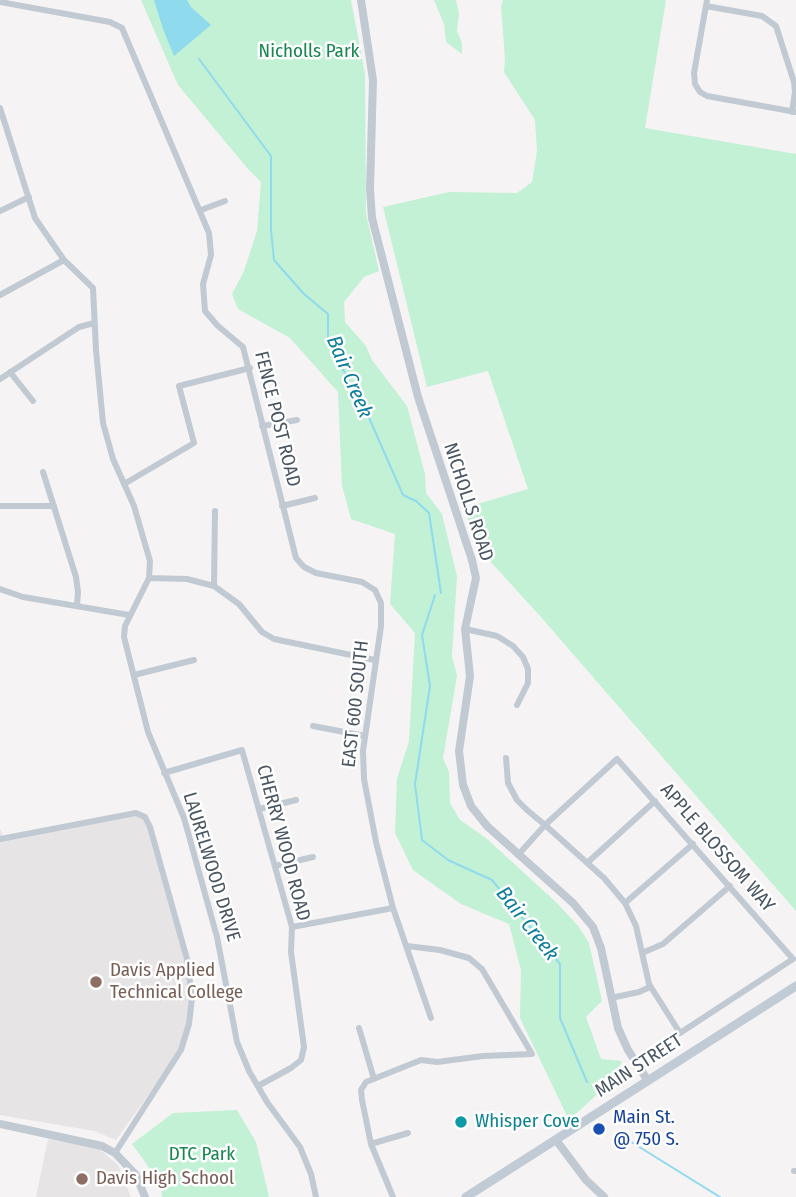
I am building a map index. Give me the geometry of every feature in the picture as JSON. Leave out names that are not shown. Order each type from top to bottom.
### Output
[{"type":"main road","name":"MAIN STREET","points":[[466,1197],[796,986]]},
{"type":"street","name":"NICHOLLS ROAD","points":[[360,0],[373,80],[370,188],[372,218],[418,397],[474,567],[476,583],[465,629],[470,676],[459,751],[461,777],[476,813],[518,855],[573,903],[593,927],[601,948],[621,1035],[648,1081]]},
{"type":"street","name":"FENCE POST ROAD","points":[[0,2],[110,22],[122,28],[209,233],[211,254],[203,285],[205,311],[243,347],[296,558],[304,567],[316,573],[362,582],[374,590],[381,603],[381,626]]},
{"type":"street","points":[[706,3],[762,16],[776,26],[794,82],[794,112],[708,96],[700,92],[695,84],[694,73],[706,3]]},
{"type":"street","points":[[0,108],[35,218],[64,260],[93,288],[103,423],[113,459],[134,506],[150,561],[149,578],[129,615],[23,597],[0,589]]},
{"type":"street","points":[[0,211],[29,197]]},
{"type":"street","points":[[201,210],[225,201]]},
{"type":"street","points":[[0,295],[64,260]]},
{"type":"street","points":[[0,379],[79,327],[94,323]]},
{"type":"street","points":[[124,484],[194,443],[180,386],[250,368]]},
{"type":"street","points":[[10,372],[33,401]]},
{"type":"street","points":[[262,426],[297,420]]},
{"type":"street","points":[[43,472],[76,577],[76,606]]},
{"type":"street","points":[[282,506],[314,498]]},
{"type":"street","points":[[0,506],[54,506]]},
{"type":"street","points":[[214,586],[215,511]]},
{"type":"street","points":[[149,578],[187,579],[214,586],[239,604],[262,632],[274,639],[375,660]]},
{"type":"street","name":"LAURELWOOD DRIVE","points":[[129,615],[124,637],[148,732],[184,818],[217,936],[237,1042],[258,1086],[300,1147],[311,1174],[316,1197]]},
{"type":"street","name":"EAST 600 SOUTH","points":[[381,626],[365,736],[364,779],[376,842],[393,908],[431,1018]]},
{"type":"street","points":[[465,629],[497,636],[513,646],[523,657],[528,669],[528,682],[517,705]]},
{"type":"street","points":[[134,676],[194,660]]},
{"type":"street","points":[[313,726],[365,736]]},
{"type":"street","name":"CHERRY WOOD ROAD","points":[[164,773],[242,750],[292,927],[291,952],[303,1055],[291,1069],[258,1086]]},
{"type":"street","points":[[506,758],[506,776],[513,795],[604,877],[625,903],[636,926],[650,987],[611,998]]},
{"type":"street","name":"APPLE BLOSSOM WAY","points":[[545,825],[617,759],[793,959],[680,1032],[650,987]]},
{"type":"street","points":[[259,809],[296,800]]},
{"type":"street","points":[[587,863],[655,801]]},
{"type":"street","points":[[0,839],[136,813],[145,817],[150,827],[187,959],[192,998],[189,1024],[181,1050],[115,1153]]},
{"type":"street","points":[[518,855],[545,825]]},
{"type":"street","points":[[625,903],[693,844]]},
{"type":"street","points":[[275,866],[313,857]]},
{"type":"street","points":[[642,953],[663,944],[730,886]]},
{"type":"street","points":[[292,927],[393,908]]},
{"type":"street","points":[[393,1197],[371,1144],[361,1090],[366,1083],[421,1060],[437,1062],[483,1056],[532,1054],[482,969],[469,958],[440,950],[407,946]]},
{"type":"street","points":[[359,1028],[374,1079]]},
{"type":"street","points":[[0,1124],[88,1142],[115,1153],[136,1175],[145,1197]]},
{"type":"street","points":[[371,1144],[408,1133]]},
{"type":"street","points":[[556,1140],[586,1180],[604,1197]]},
{"type":"shaded area","name":"Davis Applied Technical College","points":[[138,816],[146,820],[189,970],[189,1022],[178,1053],[116,1140],[95,1131],[0,1115],[0,829],[5,840]]},
{"type":"shaded area","name":"Davis High School","points":[[48,1139],[97,1147],[118,1165],[131,1197],[36,1197]]},
{"type":"green space","name":"Nicholls Park","points":[[141,0],[351,0],[365,74],[366,214],[379,271],[364,277],[344,302],[345,322],[366,346],[372,360],[407,406],[425,474],[426,493],[442,514],[457,576],[452,656],[457,676],[443,758],[449,772],[450,803],[460,820],[486,838],[558,904],[589,943],[602,1001],[586,1017],[601,1059],[622,1061],[615,1078],[569,1120],[520,1018],[521,970],[509,924],[461,904],[413,870],[395,833],[397,779],[409,741],[415,633],[390,604],[395,534],[351,519],[342,486],[338,392],[290,338],[238,309],[232,294],[244,271],[257,231],[261,182],[178,85]]},
{"type":"green space","points":[[434,0],[456,0],[459,13],[457,31],[462,43],[462,54],[446,42],[444,24]]},
{"type":"green space","points":[[503,0],[666,0],[645,128],[796,154],[796,911],[478,548],[464,508],[528,489],[488,371],[427,387],[383,207],[449,192],[517,193],[532,182],[537,151],[535,120],[504,72]]},
{"type":"green space","name":"DTC Park","points":[[237,1110],[256,1142],[269,1197],[162,1197],[161,1189],[132,1144],[173,1113]]},
{"type":"water","points":[[154,0],[187,0],[211,25],[174,56]]},
{"type":"waterway","name":"Bair Creek","points":[[199,59],[271,156],[271,230],[274,260],[304,294],[328,314],[328,338],[370,420],[403,495],[416,501],[429,513],[441,593]]},
{"type":"waterway","name":"Bair Creek","points":[[435,595],[422,635],[430,686],[415,784],[422,840],[448,860],[492,880],[560,964],[560,1018],[587,1082]]},
{"type":"waterway","name":"Bair Creek","points":[[620,1135],[720,1197]]},
{"type":"place","name":"Davis Applied Technical College","points":[[96,982]]},
{"type":"place","name":"Whisper Cove","points":[[461,1122]]},
{"type":"place","name":"Main St. @ 750 S.","points":[[599,1129]]},
{"type":"place","name":"Davis High School","points":[[82,1179]]}]
